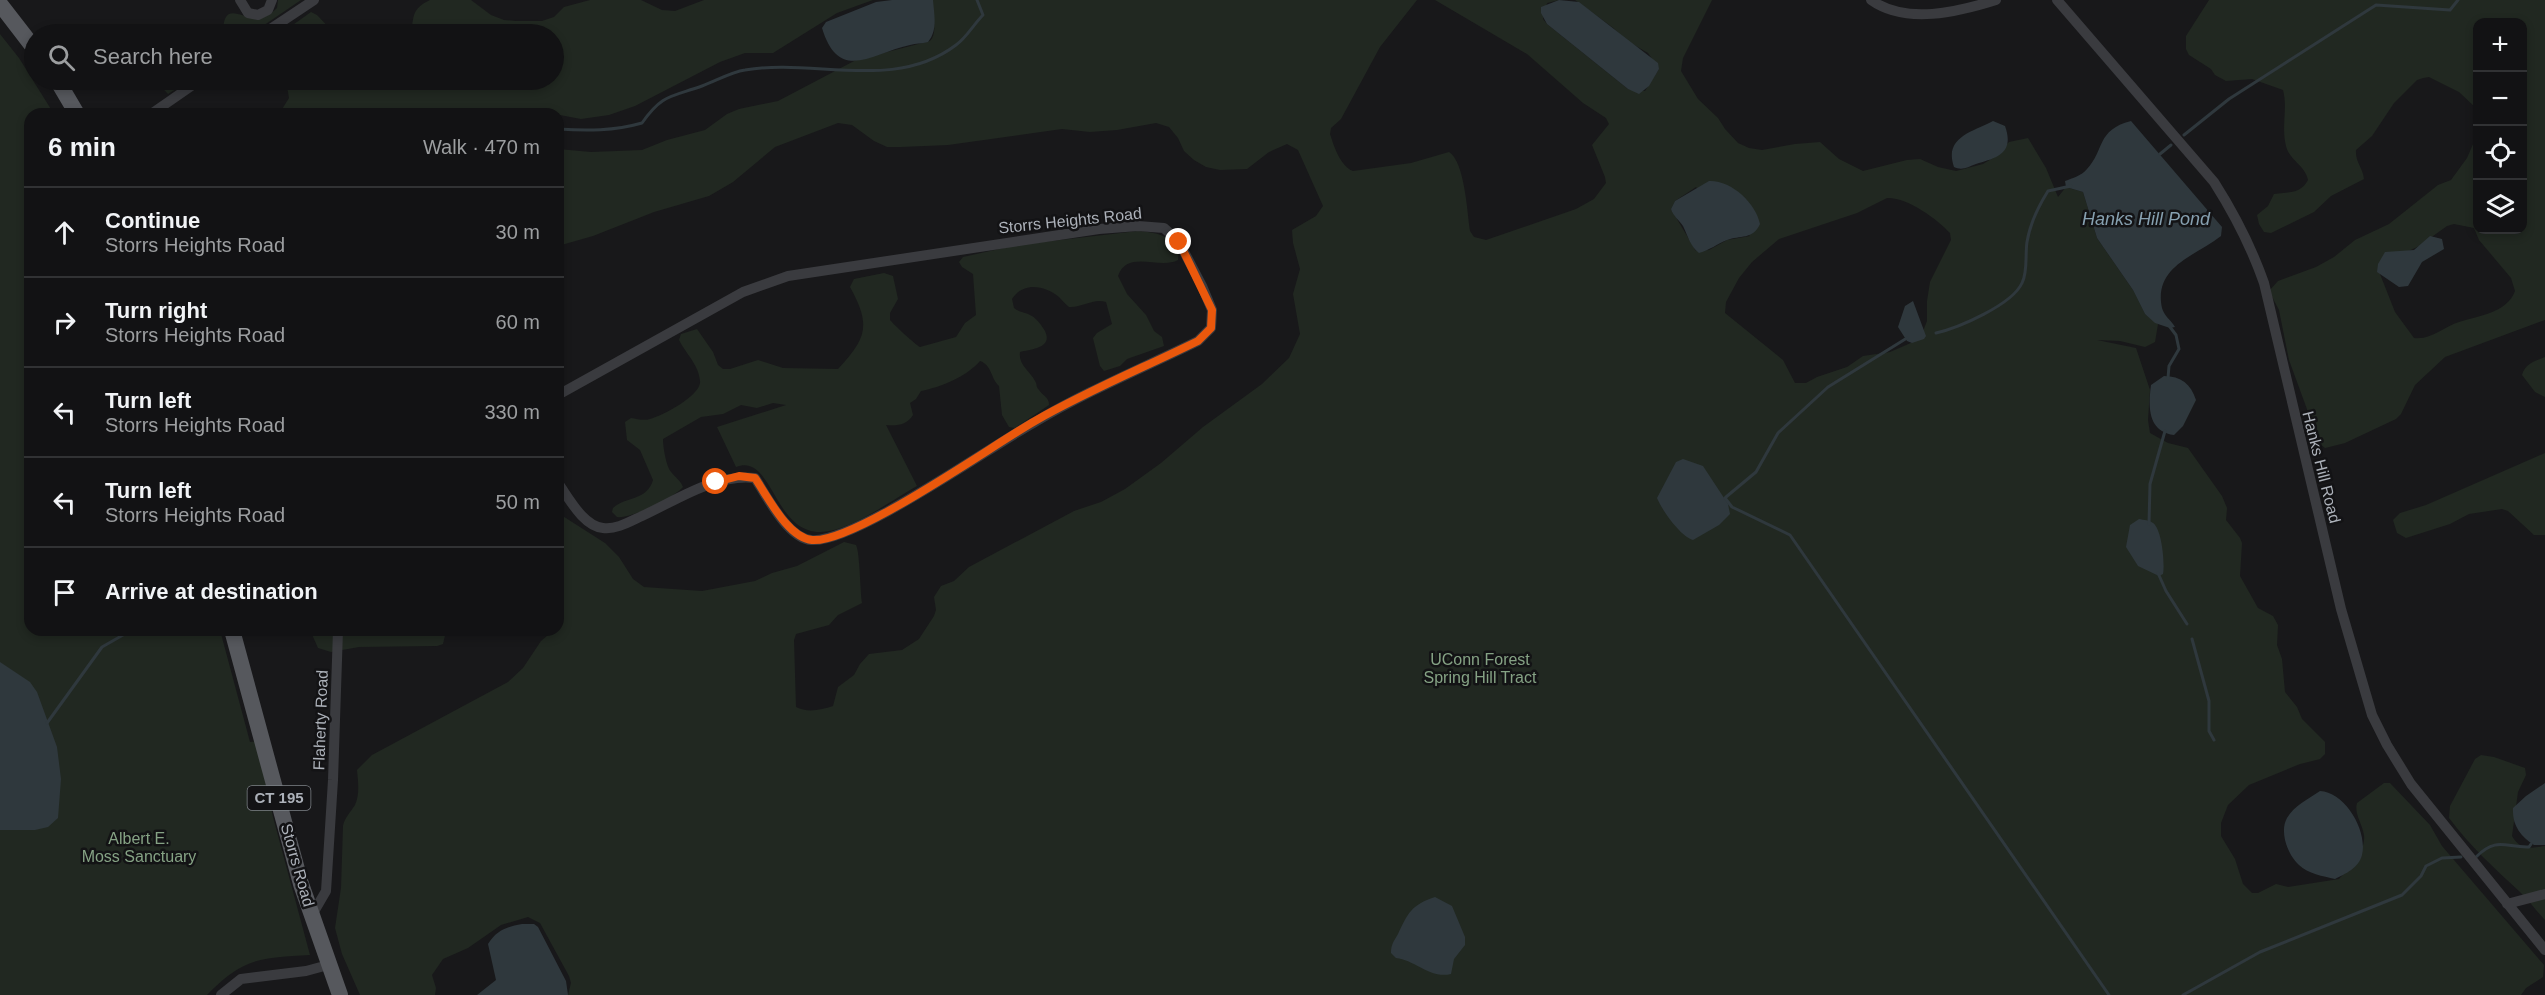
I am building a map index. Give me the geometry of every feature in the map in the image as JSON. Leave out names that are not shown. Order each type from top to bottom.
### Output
[{"type":"main road","points":[[0,4],[24,35]]},
{"type":"main road","points":[[63,90],[73,108]]},
{"type":"main road","name":"Storrs Road","points":[[234,636],[302,884],[340,995]]},
{"type":"street","points":[[240,0],[248,13],[258,15],[268,10],[272,0]]},
{"type":"street","points":[[278,24],[314,0]]},
{"type":"street","points":[[1871,0],[1905,14],[1942,12],[1996,0]]},
{"type":"street","name":"Hanks Hill Road","points":[[2056,0],[2214,182],[2250,244],[2264,283],[2341,609],[2372,715],[2387,746],[2411,784],[2545,950]]},
{"type":"street","points":[[160,108],[186,90]]},
{"type":"street","name":"Storrs Heights Road","points":[[564,392],[743,292],[788,276],[1099,229],[1138,226],[1164,228],[1179,242],[1212,310],[1211,328],[1198,341],[1095,389],[895,507],[829,540],[809,540],[791,531],[755,478],[739,476],[716,482],[623,525],[602,528],[584,518],[564,491]]},
{"type":"street","name":"Flaherty Road","points":[[312,915],[326,891],[333,780],[338,636]]},
{"type":"street","points":[[2507,904],[2545,894]]},
{"type":"street","points":[[221,995],[242,979],[306,971],[328,965]]},
{"type":"green space","points":[[278,0],[301,0],[266,24],[224,24],[230,14],[261,17],[277,8]]},
{"type":"green space","points":[[430,0],[471,0],[491,15],[504,20],[542,21],[554,17],[564,7],[590,0],[641,0],[662,10],[675,11],[704,0],[873,0],[837,13],[773,53],[745,53],[720,62],[635,106],[609,115],[581,119],[564,116],[564,108],[283,108],[289,98],[288,90],[564,90],[564,24],[412,24],[416,10]]},
{"type":"green space","name":"UConn Forest Spring Hill Tract","points":[[931,0],[1417,0],[1380,47],[1341,119],[1331,128],[1330,134],[1344,165],[1353,171],[1411,163],[1449,152],[1459,166],[1462,176],[1470,231],[1474,237],[1486,240],[1576,209],[1594,199],[1606,183],[1592,145],[1609,124],[1606,118],[1583,103],[1527,54],[1435,0],[1559,0],[1547,3],[1543,19],[1547,24],[1628,89],[1645,91],[1659,69],[1648,53],[1629,42],[1575,0],[1712,0],[1683,58],[1681,71],[1698,99],[1718,118],[1738,143],[1749,148],[1762,150],[1820,142],[1839,159],[1863,171],[1920,159],[1938,167],[1956,171],[1983,164],[1996,156],[2009,142],[2028,138],[2046,168],[2058,197],[2066,187],[2083,192],[2097,238],[2133,290],[2145,314],[2158,324],[2155,342],[2145,347],[2120,341],[2097,340],[2136,348],[2150,390],[2148,420],[2150,433],[2168,443],[2188,448],[2222,496],[2227,508],[2226,520],[2242,543],[2240,576],[2258,608],[2273,616],[2278,625],[2277,645],[2282,659],[2285,692],[2297,707],[2302,719],[2325,742],[2325,754],[2320,759],[2300,764],[2249,785],[2228,805],[2221,823],[2221,836],[2235,859],[2243,884],[2252,893],[2258,893],[2276,884],[2288,887],[2339,879],[2356,859],[2364,841],[2357,803],[2384,783],[2390,783],[2430,825],[2442,846],[2544,965],[2543,977],[2526,988],[2521,995],[568,995],[571,983],[569,976],[540,923],[528,917],[501,925],[468,948],[443,959],[432,975],[436,988],[435,995],[360,995],[342,954],[335,928],[341,888],[343,826],[357,801],[357,770],[372,755],[508,682],[523,668],[547,636],[564,636],[564,517],[605,543],[619,557],[633,579],[644,587],[702,591],[755,581],[772,573],[797,566],[844,542],[856,545],[862,603],[838,615],[829,625],[796,634],[794,640],[796,707],[809,710],[824,709],[833,706],[838,687],[854,675],[869,654],[902,650],[919,639],[934,616],[936,610],[934,597],[941,586],[954,581],[969,567],[1074,511],[1101,502],[1125,489],[1262,384],[1289,358],[1300,334],[1293,294],[1300,269],[1292,230],[1316,216],[1323,206],[1298,150],[1287,144],[1269,152],[1247,169],[1220,170],[1206,167],[1194,160],[1184,151],[1178,138],[1169,127],[1156,123],[1117,130],[1090,132],[1062,129],[948,145],[887,147],[874,141],[852,125],[838,123],[775,147],[733,182],[709,196],[654,212],[593,236],[564,244],[564,150],[591,152],[642,150],[667,140],[705,130],[727,114],[739,109],[778,101],[856,60],[930,41],[934,28]],"holes":[[[1696,187],[1750,236],[1727,240],[1709,250],[1696,251],[1671,209],[1675,201]],[[1887,198],[1912,205],[1930,216],[1950,233],[1951,240],[1930,282],[1927,321],[1920,339],[1890,352],[1863,356],[1847,367],[1806,383],[1795,383],[1783,360],[1725,313],[1726,302],[1739,278],[1752,262],[1779,239],[1857,213]]]},
{"type":"green space","points":[[2209,0],[2545,0],[2545,320],[2445,357],[2415,385],[2401,414],[2396,419],[2345,443],[2325,448],[2309,426],[2308,412],[2289,360],[2279,310],[2269,291],[2278,281],[2316,267],[2334,257],[2355,240],[2389,224],[2438,185],[2451,180],[2467,158],[2473,144],[2473,228],[2454,224],[2447,226],[2419,246],[2382,264],[2378,269],[2395,312],[2414,338],[2432,335],[2453,324],[2499,309],[2506,304],[2515,291],[2511,278],[2476,234],[2527,234],[2527,18],[2473,18],[2473,105],[2459,92],[2429,77],[2417,80],[2394,103],[2372,136],[2356,150],[2364,179],[2331,196],[2314,212],[2271,233],[2264,232],[2257,215],[2268,206],[2274,194],[2298,190],[2308,180],[2304,170],[2290,155],[2286,146],[2283,90],[2252,79],[2226,81],[2189,55],[2186,49],[2186,36]]},
{"type":"green space","points":[[311,12],[326,24],[294,24]]},
{"type":"green space","name":"Albert E. Moss Sanctuary","points":[[0,34],[24,66],[24,90],[39,90],[50,108],[24,108],[24,636],[222,636],[250,742],[257,741],[273,817],[310,955],[265,959],[243,966],[220,982],[207,995],[0,995]]},
{"type":"green space","points":[[1138,231],[1166,237],[1176,246],[1178,252],[1178,260],[1162,263],[1136,262],[1122,268],[1118,276],[1127,294],[1146,315],[1154,331],[1162,337],[1164,346],[1127,359],[1120,366],[1104,371],[1100,366],[1093,338],[1112,324],[1106,302],[1097,301],[1069,307],[1047,290],[1034,287],[1022,290],[1012,299],[1014,308],[1036,319],[1047,337],[1040,347],[1020,352],[1020,357],[1038,388],[1047,398],[1049,405],[1015,428],[1009,427],[1002,415],[999,386],[987,366],[980,361],[968,372],[953,380],[921,391],[910,403],[913,415],[908,421],[886,425],[917,486],[857,521],[821,532],[805,529],[783,508],[758,471],[748,466],[736,467],[717,427],[786,405],[773,403],[757,408],[741,405],[723,414],[701,417],[663,439],[668,465],[683,487],[662,502],[632,515],[617,517],[612,512],[618,504],[646,492],[653,480],[640,450],[627,440],[625,422],[631,418],[648,420],[663,414],[688,398],[699,387],[699,375],[679,340],[681,334],[697,329],[713,352],[718,365],[723,369],[758,360],[783,368],[838,369],[855,348],[863,331],[861,311],[850,287],[854,279],[884,273],[893,276],[898,299],[890,313],[890,320],[920,347],[956,337],[965,323],[976,315],[973,274],[962,267],[959,262],[963,257],[1017,245]]},
{"type":"green space","points":[[2545,357],[2545,397],[2535,392],[2522,375],[2528,365]]},
{"type":"green space","points":[[2545,453],[2545,535],[2534,535],[2508,511],[2502,509],[2469,514],[2450,524],[2406,538],[2397,533],[2393,520],[2400,513],[2426,505]]},
{"type":"green space","points":[[313,636],[445,636],[443,644],[437,646],[359,647],[331,652],[318,648]]},
{"type":"green space","points":[[2481,755],[2525,768],[2526,775],[2518,792],[2512,836],[2522,846],[2530,848],[2545,846],[2545,920],[2523,895],[2474,848],[2449,818],[2450,806],[2475,759]]},
{"type":"water","points":[[933,0],[934,27],[928,42],[912,44],[858,60],[847,60],[838,55],[829,45],[822,28],[826,22],[876,2]]},
{"type":"water","points":[[1559,0],[1579,2],[1658,63],[1659,69],[1649,86],[1639,94],[1628,89],[1547,24],[1541,13],[1541,7]]},
{"type":"water","points":[[1993,121],[2005,126],[2008,143],[2002,153],[1997,157],[1965,168],[1954,167],[1953,148],[1957,141]]},
{"type":"water","name":"Hanks Hill Pond","points":[[2131,121],[2222,227],[2221,236],[2179,264],[2164,282],[2161,294],[2162,308],[2175,327],[2170,328],[2155,323],[2145,314],[2133,290],[2097,238],[2083,192],[2066,187],[2065,181],[2082,173],[2093,162],[2106,135],[2120,125]]},
{"type":"water","points":[[1709,181],[1726,184],[1741,194],[1753,208],[1760,224],[1750,235],[1727,240],[1699,253],[1691,244],[1683,226],[1671,209],[1675,201]]},
{"type":"water","points":[[2430,236],[2442,239],[2444,249],[2422,262],[2408,286],[2399,287],[2377,272],[2378,264],[2385,252],[2414,250]]},
{"type":"water","points":[[1913,301],[1926,336],[1912,343],[1907,341],[1898,327],[1905,306]]},
{"type":"water","points":[[2164,376],[2180,379],[2188,385],[2196,400],[2183,426],[2174,435],[2159,429],[2150,410],[2151,385]]},
{"type":"water","points":[[1683,459],[1703,466],[1728,504],[1730,514],[1719,525],[1693,540],[1677,528],[1657,498],[1676,462]]},
{"type":"water","points":[[2139,519],[2153,523],[2159,532],[2164,563],[2163,574],[2159,576],[2138,566],[2126,547],[2130,525]]},
{"type":"water","points":[[0,662],[30,682],[37,692],[57,747],[61,779],[58,818],[48,827],[35,830],[0,830]]},
{"type":"water","points":[[2545,783],[2545,845],[2534,845],[2518,830],[2513,808]]},
{"type":"water","points":[[2320,791],[2329,793],[2346,805],[2358,824],[2363,845],[2358,864],[2335,879],[2311,873],[2299,865],[2288,849],[2284,836],[2287,818],[2293,810]]},
{"type":"water","points":[[1435,897],[1452,906],[1465,937],[1465,945],[1454,959],[1451,974],[1429,972],[1403,959],[1396,958],[1391,953],[1393,943],[1411,911],[1420,903]]},
{"type":"water","points":[[522,924],[534,924],[538,927],[566,981],[568,995],[477,995],[496,980],[488,944],[502,930]]},
{"type":"waterway","points":[[564,129],[600,130],[642,123],[662,101],[745,70],[771,67],[853,71],[907,67],[932,59],[960,42],[983,15],[977,0]]},
{"type":"waterway","points":[[2184,135],[2229,99],[2376,5],[2450,10],[2458,0]]},
{"type":"waterway","points":[[2160,154],[2171,145]]},
{"type":"waterway","points":[[1936,333],[1984,314],[2016,291],[2024,279],[2028,235],[2041,203],[2048,191],[2071,186]]},
{"type":"waterway","points":[[2168,378],[2169,366],[2179,349],[2176,335],[2170,327]]},
{"type":"waterway","points":[[1726,497],[1756,472],[1778,433],[1828,387],[1907,338]]},
{"type":"waterway","points":[[2149,524],[2150,484],[2165,431]]},
{"type":"waterway","points":[[1725,498],[1732,507],[1790,535],[2109,995]]},
{"type":"waterway","points":[[2158,573],[2166,591],[2187,624]]},
{"type":"waterway","points":[[47,723],[102,647],[121,636]]},
{"type":"waterway","points":[[2192,639],[2209,701],[2209,731],[2214,740]]},
{"type":"waterway","points":[[2476,857],[2496,845],[2529,847],[2531,844]]},
{"type":"waterway","points":[[2183,995],[2260,952],[2402,895],[2421,876],[2426,866],[2442,858],[2461,857]]},
{"type":"route","points":[[716,482],[739,476],[755,478],[791,531],[809,540],[829,540],[895,507],[1035,422],[1095,389],[1198,341],[1211,328],[1212,310],[1179,242]]}]
